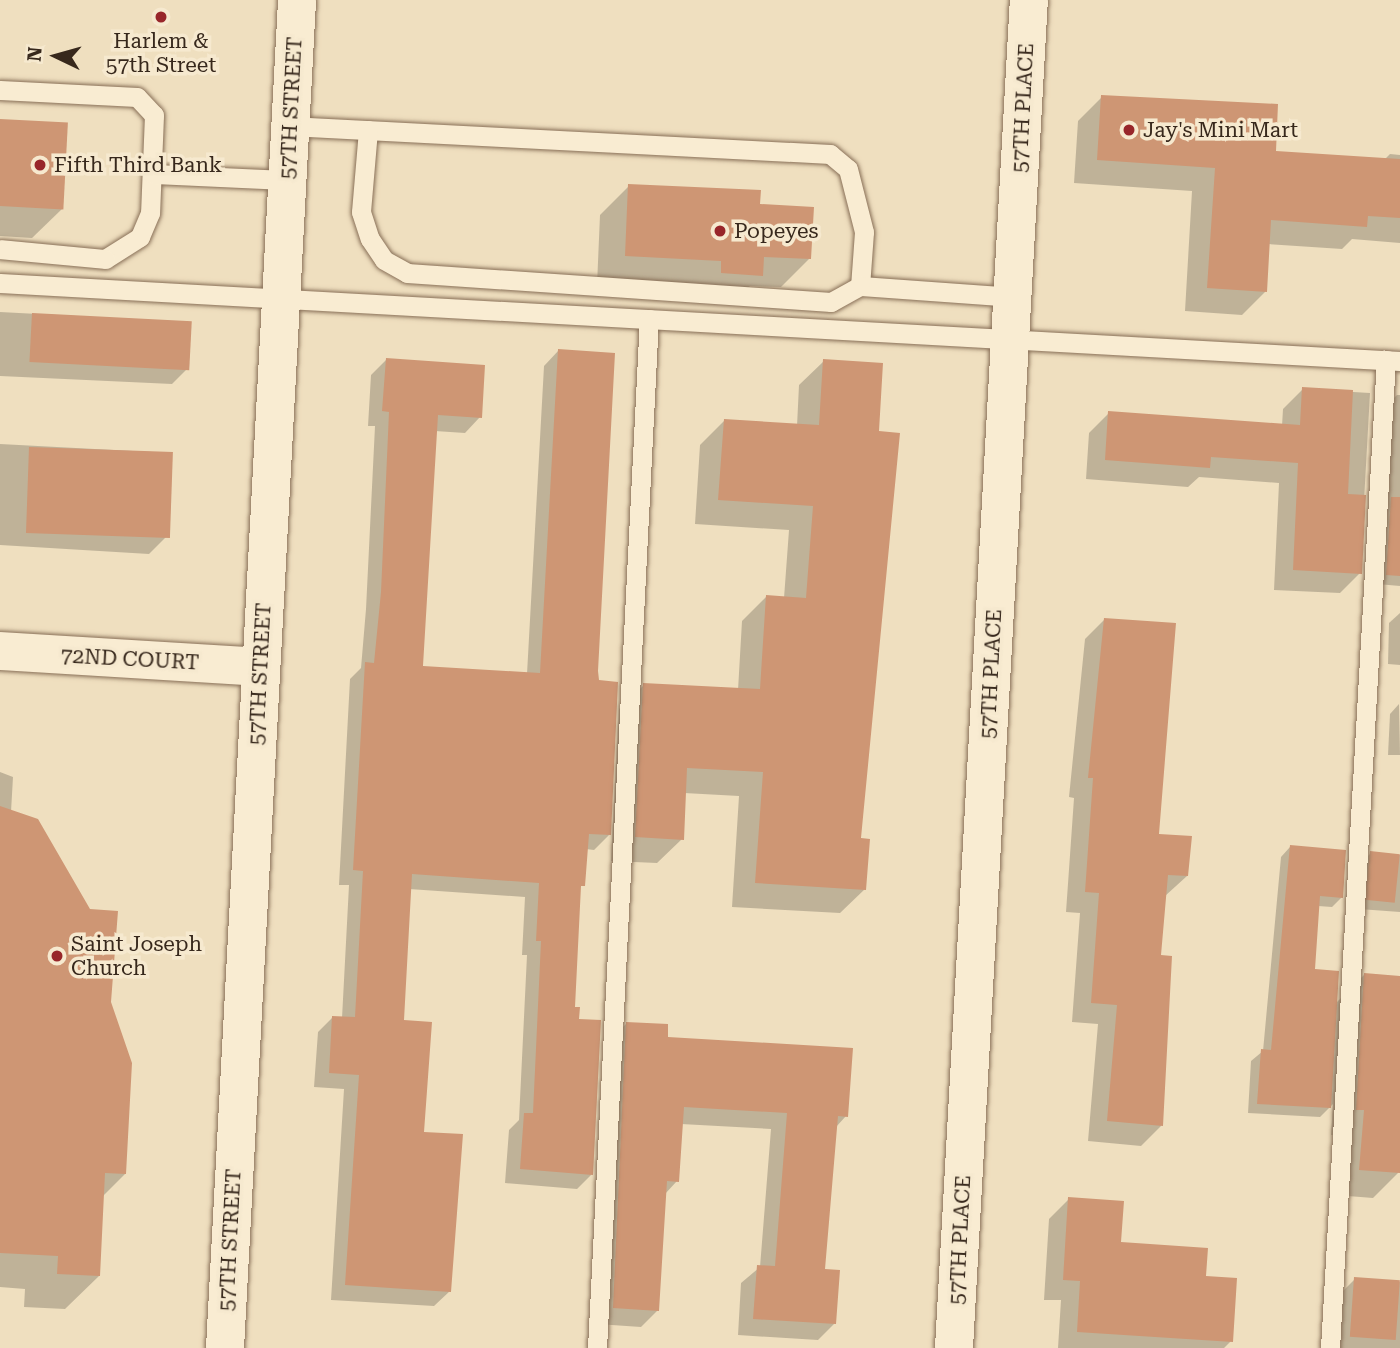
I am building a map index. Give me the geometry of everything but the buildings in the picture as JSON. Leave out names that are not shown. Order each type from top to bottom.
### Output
[{"type":"street","name":"57TH STREET","points":[[225,1348],[296,0]]},
{"type":"street","name":"57TH PLACE","points":[[954,1348],[1029,0]]},
{"type":"street","name":"72ND COURT","points":[[0,651],[260,667]]},
{"type":"lane","points":[[0,90],[137,97],[154,115],[150,213],[139,237],[105,259],[0,249]]},
{"type":"lane","points":[[289,126],[830,154],[848,169],[864,232],[860,286]]},
{"type":"lane","points":[[368,130],[361,212],[370,239],[384,260],[407,274],[831,302],[860,286],[1012,297]]},
{"type":"lane","points":[[153,174],[287,180]]},
{"type":"lane","points":[[0,283],[1393,360],[1331,1348]]},
{"type":"lane","points":[[597,1348],[649,319]]},
{"type":"place","name":"Harlem & 57th Street","points":[[161,17]]},
{"type":"place","name":"Jay's Mini Mart","points":[[1129,130]]},
{"type":"place","name":"Fifth Third Bank","points":[[40,165]]},
{"type":"place","name":"Popeyes","points":[[720,231]]},
{"type":"place","name":"Saint Joseph Church","points":[[57,956]]}]
